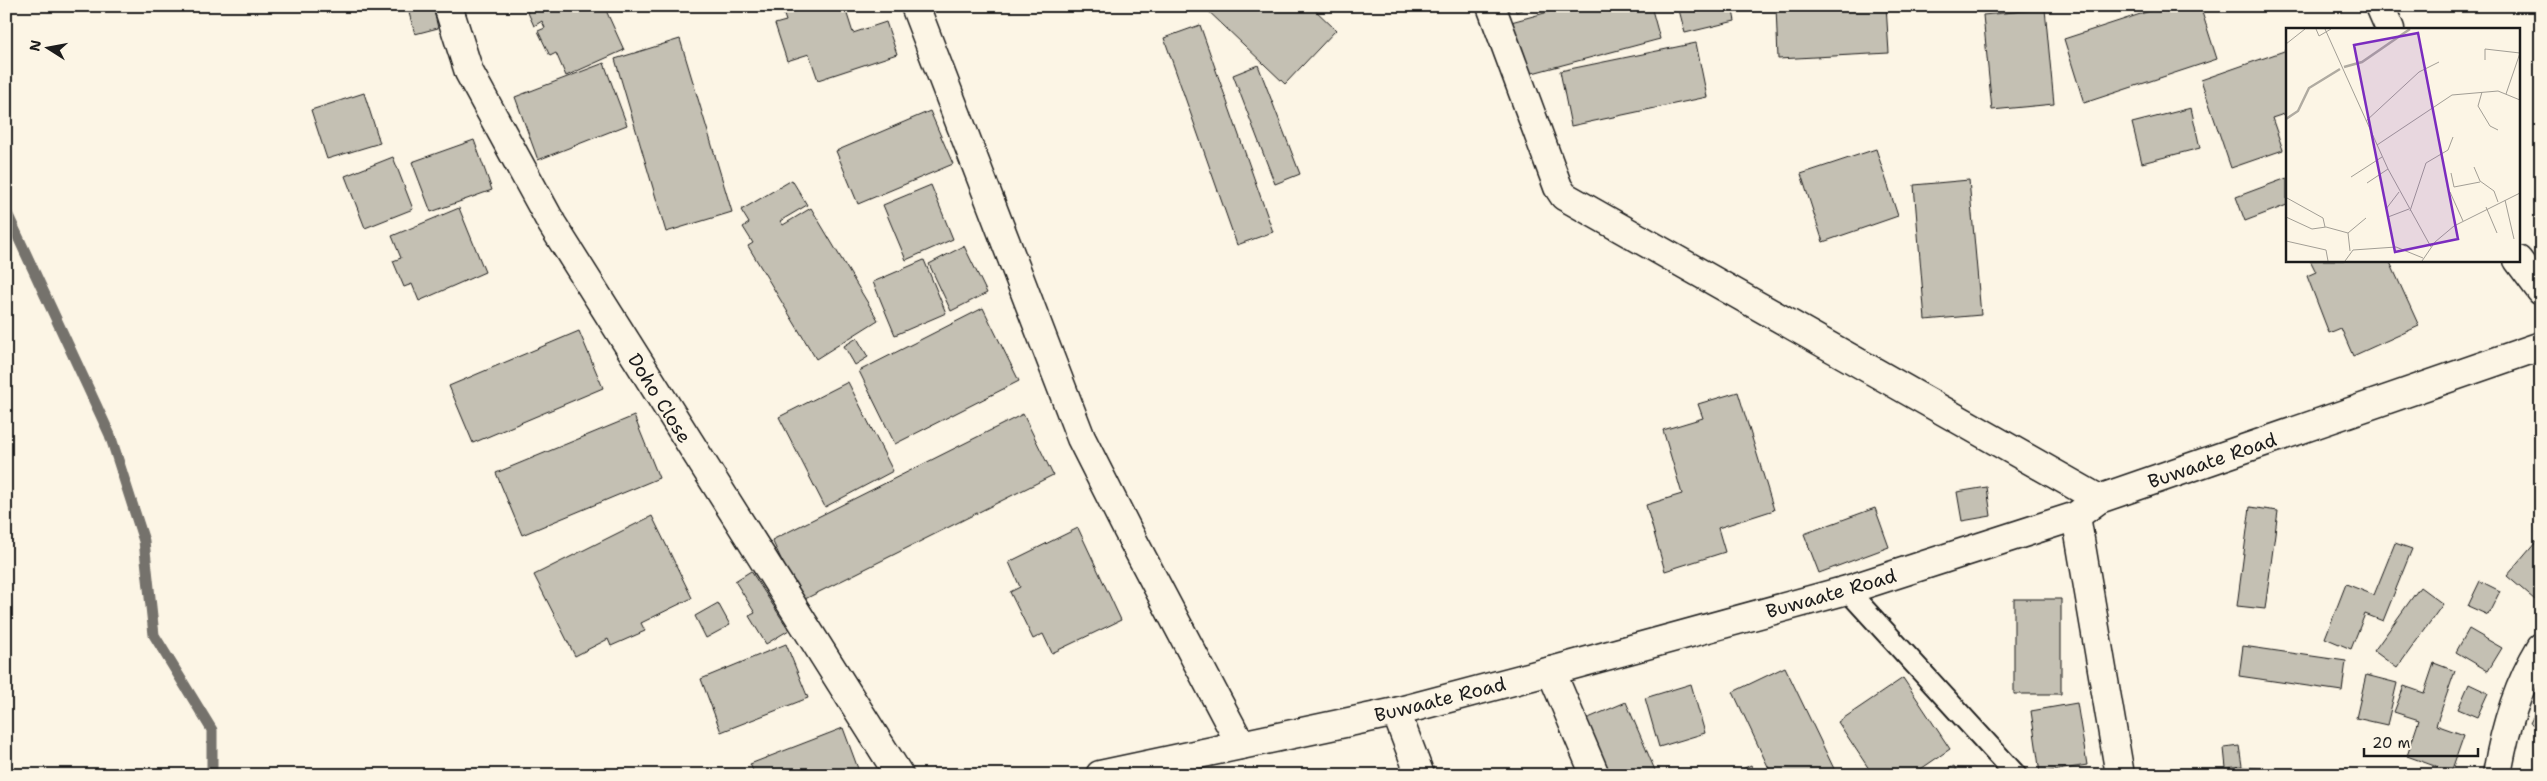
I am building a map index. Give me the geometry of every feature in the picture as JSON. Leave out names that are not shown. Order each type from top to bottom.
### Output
[{"type":"street","name":"Doho Close","points":[[448,6],[469,72],[552,224],[898,775]]},
{"type":"street","points":[[915,6],[1081,438],[1150,574],[1241,745]]},
{"type":"street","points":[[1490,6],[1555,179],[1564,196],[2099,500]]},
{"type":"street","points":[[2380,6],[2390,28]]},
{"type":"street","points":[[2519,261],[2541,291]]},
{"type":"street","name":"Buwaate Road","points":[[1100,775],[1396,712],[1847,590],[2076,516],[2099,500],[2541,346]]},
{"type":"street","points":[[2076,516],[2120,775]]},
{"type":"street","points":[[2497,775],[2500,754],[2513,708],[2541,647]]},
{"type":"street","points":[[1552,671],[1595,775]]},
{"type":"street","points":[[1396,712],[1420,775]]},
{"type":"lane","points":[[1847,590],[2016,775]]},
{"type":"building","points":[[525,6],[604,6],[624,50],[566,76],[556,53],[550,56],[538,31],[545,28],[542,21],[534,26]]},
{"type":"building","points":[[624,6],[643,6],[626,12]]},
{"type":"building","points":[[781,6],[860,6],[846,11],[853,33],[886,22],[897,54],[818,80],[809,54],[787,61],[775,24],[786,21]]},
{"type":"building","points":[[1203,6],[1311,6],[1336,30],[1285,84]]},
{"type":"building","points":[[1514,6],[1533,6],[1516,12]]},
{"type":"building","points":[[1571,6],[1651,6],[1660,39],[1525,75],[1511,22]]},
{"type":"building","points":[[1678,6],[1732,6],[1735,21],[1685,33]]},
{"type":"building","points":[[1776,6],[1886,6],[1889,53],[1778,59]]},
{"type":"building","points":[[2165,6],[2200,6],[2217,59],[2084,103],[2064,39]]},
{"type":"building","points":[[433,7],[438,28],[415,34],[409,13]]},
{"type":"building","points":[[2045,9],[2054,104],[1992,110],[1983,15]]},
{"type":"building","points":[[1200,25],[1273,232],[1237,245],[1164,38]]},
{"type":"building","points":[[680,39],[732,212],[666,232],[615,59]]},
{"type":"building","points":[[1696,43],[1707,97],[1571,126],[1560,71]]},
{"type":"building","points":[[2286,50],[2286,113],[2272,118],[2283,150],[2231,168],[2201,80]]},
{"type":"building","points":[[604,63],[627,125],[538,160],[515,97]]},
{"type":"building","points":[[1258,65],[1300,174],[1275,184],[1233,75]]},
{"type":"building","points":[[364,93],[380,143],[327,159],[311,110]]},
{"type":"building","points":[[2191,108],[2200,148],[2142,163],[2132,123]]},
{"type":"building","points":[[930,111],[953,164],[858,204],[836,151]]},
{"type":"building","points":[[474,140],[492,190],[431,212],[412,162]]},
{"type":"building","points":[[1876,149],[1898,216],[1823,242],[1801,174]]},
{"type":"building","points":[[393,157],[413,209],[365,228],[345,176]]},
{"type":"building","points":[[2286,178],[2286,205],[2245,221],[2236,197]]},
{"type":"building","points":[[792,180],[807,205],[780,221],[783,225],[811,208],[878,320],[816,359],[748,246],[753,243],[743,227],[749,223],[741,210]]},
{"type":"building","points":[[1969,180],[1981,315],[1925,320],[1914,185]]},
{"type":"building","points":[[931,185],[953,239],[906,260],[883,205]]},
{"type":"building","points":[[459,208],[485,272],[419,301],[412,284],[404,287],[393,261],[401,258],[392,236]]},
{"type":"building","points":[[964,246],[987,293],[951,311],[929,264]]},
{"type":"building","points":[[924,260],[946,313],[895,335],[873,282]]},
{"type":"building","points":[[2310,261],[2389,261],[2419,326],[2353,356],[2341,328],[2329,333],[2307,276],[2316,272]]},
{"type":"building","points":[[983,308],[1019,381],[895,444],[859,371]]},
{"type":"building","points":[[579,331],[603,388],[473,443],[449,386]]},
{"type":"building","points":[[857,338],[868,357],[855,365],[844,346]]},
{"type":"building","points":[[848,382],[893,471],[825,507],[779,417]]},
{"type":"building","points":[[1738,392],[1774,510],[1718,528],[1725,552],[1665,571],[1646,505],[1682,494],[1663,430],[1703,418],[1698,404]]},
{"type":"building","points":[[1023,414],[1053,475],[801,601],[772,540]]},
{"type":"building","points":[[634,416],[659,478],[522,535],[496,473]]},
{"type":"building","points":[[1987,487],[1991,516],[1962,521],[1957,492]]},
{"type":"building","points":[[2250,507],[2278,511],[2265,609],[2237,606]]},
{"type":"building","points":[[1875,508],[1889,547],[1819,573],[1804,534]]},
{"type":"building","points":[[652,516],[692,598],[641,623],[645,631],[611,646],[608,639],[575,656],[534,575]]},
{"type":"building","points":[[1078,528],[1121,620],[1052,653],[1043,634],[1033,639],[1010,592],[1020,587],[1009,562]]},
{"type":"building","points":[[2536,542],[2541,546],[2541,594],[2535,600],[2507,576]]},
{"type":"building","points":[[2395,543],[2412,549],[2383,621],[2365,614],[2351,649],[2325,638],[2346,584],[2374,595]]},
{"type":"building","points":[[751,571],[789,630],[766,644],[749,616],[755,613],[735,581]]},
{"type":"building","points":[[2480,581],[2500,591],[2488,615],[2468,606]]},
{"type":"building","points":[[2420,587],[2443,604],[2397,668],[2374,651]]},
{"type":"building","points":[[2014,599],[2061,599],[2061,694],[2014,694]]},
{"type":"building","points":[[718,603],[730,625],[706,638],[695,616]]},
{"type":"building","points":[[2469,629],[2502,648],[2488,671],[2456,652]]},
{"type":"building","points":[[786,644],[808,698],[721,732],[701,679]]},
{"type":"building","points":[[2243,646],[2346,661],[2342,691],[2239,676]]},
{"type":"building","points":[[2434,663],[2455,671],[2436,725],[2464,735],[2451,772],[2407,756],[2419,720],[2394,712],[2404,686],[2424,693]]},
{"type":"building","points":[[1785,667],[1837,775],[1772,775],[1733,692]]},
{"type":"building","points":[[2366,675],[2397,683],[2387,725],[2356,718]]},
{"type":"building","points":[[1903,678],[1950,749],[1912,775],[1873,775],[1838,722]]},
{"type":"building","points":[[1691,684],[1705,733],[1659,747],[1645,698]]},
{"type":"building","points":[[2469,684],[2488,693],[2477,717],[2458,709]]},
{"type":"building","points":[[1626,702],[1657,775],[1602,775],[1579,722]]},
{"type":"building","points":[[2541,702],[2541,728],[2530,723]]},
{"type":"building","points":[[2077,703],[2087,765],[2040,773],[2031,711]]},
{"type":"building","points":[[843,728],[860,774],[755,775],[750,764]]},
{"type":"building","points":[[2239,746],[2242,766],[2226,768],[2224,748]]},
{"type":"building","points":[[1751,765],[1756,775],[1730,775]]},
{"type":"building","points":[[1954,766],[1959,775],[1937,775]]},
{"type":"building","points":[[2241,767],[2263,768],[2262,775],[2240,775]]},
{"type":"waterway","points":[[6,211],[110,435],[144,541],[154,635],[212,730],[212,775]]}]
